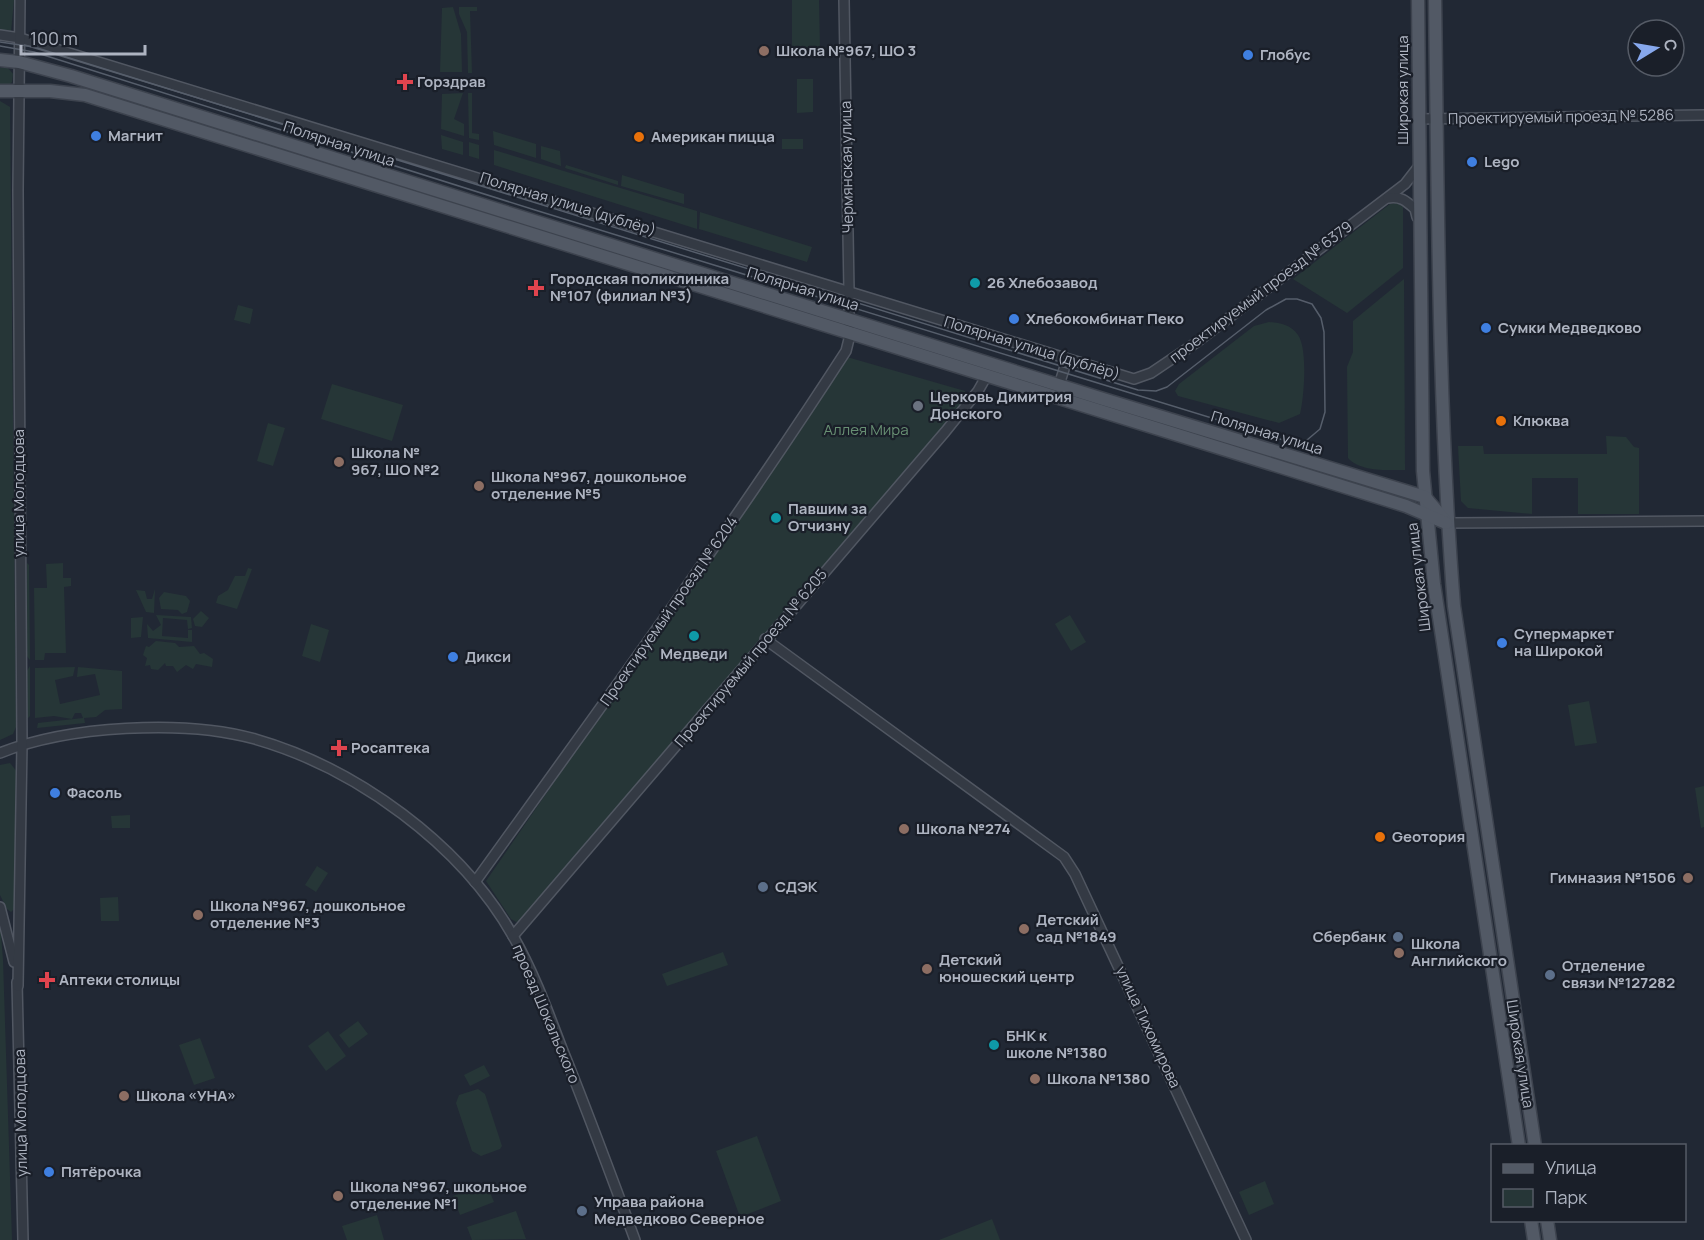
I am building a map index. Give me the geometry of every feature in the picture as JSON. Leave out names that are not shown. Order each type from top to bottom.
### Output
[{"type":"main road","name":"Широкая улица","points":[[1418,0],[1419,233],[1425,497],[1435,595],[1519,1144]]},
{"type":"main road","name":"Широкая улица","points":[[1435,0],[1447,523],[1454,606],[1535,1144]]},
{"type":"main road","name":"Полярная улица","points":[[0,60],[19,62],[1425,497]]},
{"type":"main road","name":"Полярная улица","points":[[0,91],[67,91],[85,95],[453,207],[849,334],[1406,506],[1427,517],[1447,523]]},
{"type":"main road","points":[[1425,497],[1447,523]]},
{"type":"main road","points":[[1531,1222],[1534,1240]]},
{"type":"main road","points":[[1547,1222],[1550,1240]]},
{"type":"street","name":"улица Молодцова","points":[[20,0],[22,744],[18,986],[23,1240]]},
{"type":"street","name":"Чермянская улица","points":[[844,0],[849,334]]},
{"type":"street","name":"Полярная улица (дублёр)","points":[[0,35],[20,38],[1134,379]]},
{"type":"street","name":"Проектируемый проезд № 5286","points":[[1418,119],[1704,115]]},
{"type":"street","name":"проектируемый проезд № 6379","points":[[1134,379],[1152,373],[1197,342],[1405,184],[1419,166]]},
{"type":"street","points":[[1386,199],[1397,196],[1415,208],[1419,233]]},
{"type":"street","name":"Проектируемый проезд № 6204","points":[[475,882],[618,686],[806,414],[846,351],[849,334]]},
{"type":"street","points":[[1059,385],[1067,360]]},
{"type":"street","name":"Проектируемый проезд № 6205","points":[[513,936],[765,639],[945,432],[978,391],[986,376]]},
{"type":"street","name":"Полярная улица","points":[[1447,523],[1704,521]]},
{"type":"street","name":"улица Тихомирова","points":[[765,639],[1064,857],[1076,874],[1246,1240]]},
{"type":"street","name":"проезд Шокальского","points":[[0,753],[22,744],[76,733],[149,728],[253,738],[335,773],[384,801],[420,828],[475,882],[513,936],[559,1040],[635,1240]]},
{"type":"street","name":"улица Молодцова","points":[[0,908],[9,936],[18,986]]},
{"type":"street","points":[[0,908],[10,915],[20,908]]},
{"type":"street","points":[[1491,964],[1494,969],[1500,970],[1505,967],[1507,961]]},
{"type":"street","points":[[1498,1012],[1500,1006],[1505,1003],[1511,1004],[1514,1010]]},
{"type":"green space","points":[[0,0],[14,0],[11,32],[0,32]]},
{"type":"green space","points":[[792,0],[819,0],[820,50],[792,50]]},
{"type":"green space","points":[[453,7],[461,34],[462,72],[440,72],[442,8]]},
{"type":"green space","points":[[459,7],[477,7],[477,11],[470,11],[472,73],[468,73],[467,32],[459,14]]},
{"type":"green space","points":[[0,68],[8,68],[13,74],[12,82],[8,86],[0,87]]},
{"type":"green space","points":[[797,79],[813,79],[813,112],[797,113]]},
{"type":"green space","points":[[463,93],[454,119],[464,124],[464,136],[441,129],[442,94]]},
{"type":"green space","points":[[468,93],[472,93],[472,133],[479,134],[479,140],[469,138]]},
{"type":"green space","points":[[0,101],[10,107],[16,727],[13,734],[0,740]]},
{"type":"green space","points":[[493,131],[536,144],[536,158],[494,145]]},
{"type":"green space","points":[[441,135],[463,142],[463,155],[442,149]]},
{"type":"green space","points":[[782,139],[803,139],[803,149],[782,149]]},
{"type":"green space","points":[[469,142],[479,145],[479,159],[469,156]]},
{"type":"green space","points":[[541,146],[560,151],[561,166],[541,159]]},
{"type":"green space","points":[[494,150],[697,211],[697,229],[494,165]]},
{"type":"green space","points":[[566,165],[618,181],[618,185],[565,168]]},
{"type":"green space","points":[[622,175],[684,194],[684,204],[621,186]]},
{"type":"green space","points":[[1397,203],[1403,207],[1403,268],[1347,313],[1293,279],[1390,204]]},
{"type":"green space","points":[[700,212],[812,247],[807,262],[699,229]]},
{"type":"green space","points":[[1404,279],[1405,470],[1367,468],[1353,463],[1348,458],[1347,367],[1353,352],[1353,321]]},
{"type":"green space","points":[[238,305],[253,309],[250,324],[234,320]]},
{"type":"green space","points":[[1269,322],[1289,327],[1298,335],[1301,342],[1304,374],[1300,414],[1279,423],[1178,396],[1175,391],[1179,384],[1254,326]]},
{"type":"green space","name":"Аллея Мира","points":[[847,357],[965,391],[968,398],[521,920],[516,922],[511,919],[486,881]]},
{"type":"green space","points":[[332,384],[403,405],[392,441],[321,419]]},
{"type":"green space","points":[[268,423],[285,428],[273,466],[257,461]]},
{"type":"green space","points":[[1606,436],[1626,437],[1634,447],[1639,448],[1639,514],[1578,514],[1578,478],[1532,478],[1532,514],[1468,508],[1461,501],[1458,446],[1483,446],[1484,454],[1607,454]]},
{"type":"green space","points":[[27,563],[29,565],[30,660],[26,655]]},
{"type":"green space","points":[[63,563],[63,578],[71,578],[71,586],[64,587],[66,653],[45,653],[44,660],[35,660],[34,588],[47,588],[46,564]]},
{"type":"green space","points":[[248,568],[252,569],[237,609],[216,603],[218,596],[228,590],[235,576],[245,576]]},
{"type":"green space","points":[[155,589],[154,613],[146,612],[136,590],[145,591],[147,599],[152,599]]},
{"type":"green space","points":[[164,592],[186,596],[190,601],[187,612],[182,614],[178,610],[161,609],[159,598]]},
{"type":"green space","points":[[201,611],[209,618],[202,627],[195,626],[193,619]]},
{"type":"green space","points":[[156,615],[191,617],[192,628],[188,629],[187,620],[163,618],[162,636],[188,638],[188,630],[192,630],[192,642],[148,638],[147,624],[153,631],[161,625]]},
{"type":"green space","points":[[1070,615],[1086,642],[1071,651],[1055,624]]},
{"type":"green space","points":[[143,617],[141,637],[131,638],[131,618]]},
{"type":"green space","points":[[311,624],[329,630],[320,662],[302,656]]},
{"type":"green space","points":[[156,641],[175,643],[179,647],[194,646],[200,654],[204,653],[213,659],[212,667],[196,664],[193,669],[186,665],[177,672],[173,666],[166,666],[165,663],[158,670],[151,669],[150,665],[145,666],[147,658],[143,655],[146,646],[149,647]]},
{"type":"green space","points":[[30,666],[30,716],[26,720],[26,672]]},
{"type":"green space","points":[[75,667],[73,676],[55,680],[60,704],[100,695],[95,674],[77,677],[78,667],[122,671],[122,709],[105,710],[96,717],[84,718],[85,723],[37,728],[38,723],[83,718],[81,713],[75,713],[72,719],[54,716],[35,718],[35,668]]},
{"type":"green space","points":[[1589,701],[1597,743],[1575,746],[1568,705]]},
{"type":"green space","points":[[10,763],[18,773],[16,907],[11,912],[0,895],[0,765]]},
{"type":"green space","points":[[1704,786],[1704,827],[1701,828],[1695,788]]},
{"type":"green space","points":[[130,815],[130,828],[112,828],[111,816]]},
{"type":"green space","points":[[317,866],[328,873],[316,892],[305,885]]},
{"type":"green space","points":[[118,897],[119,921],[101,921],[100,898]]},
{"type":"green space","points":[[0,922],[3,960],[12,1240],[0,1240]]},
{"type":"green space","points":[[723,952],[728,965],[667,986],[662,974]]},
{"type":"green space","points":[[358,1021],[368,1034],[349,1048],[339,1035]]},
{"type":"green space","points":[[328,1031],[346,1056],[326,1071],[308,1046]]},
{"type":"green space","points":[[200,1038],[215,1078],[194,1085],[179,1045]]},
{"type":"green space","points":[[484,1065],[490,1076],[470,1086],[464,1075]]},
{"type":"green space","points":[[478,1089],[485,1094],[502,1146],[500,1149],[481,1156],[472,1151],[456,1103],[459,1095]]},
{"type":"green space","points":[[757,1136],[781,1201],[740,1217],[716,1151]]},
{"type":"green space","points":[[1265,1181],[1274,1204],[1249,1215],[1239,1192]]},
{"type":"green space","points":[[486,1183],[494,1202],[460,1215],[453,1196]]},
{"type":"green space","points":[[516,1211],[526,1239],[472,1240],[467,1227]]},
{"type":"green space","points":[[377,1215],[384,1240],[347,1240],[342,1226]]},
{"type":"green space","points":[[992,1219],[1000,1240],[939,1240]]},
{"type":"tram line","points":[[0,42],[34,47],[1138,390],[1156,391],[1167,387],[1266,310],[1286,299],[1297,299],[1312,304],[1321,318],[1324,332],[1325,412],[1320,429],[1307,440],[1293,443],[535,210],[34,52],[0,46]]},
{"type":"place","name":"Школа №967, ШО 3","points":[[764,51]]},
{"type":"place","name":"Глобус","points":[[1248,55]]},
{"type":"place","name":"Горздрав","points":[[405,82]]},
{"type":"place","name":"Магнит","points":[[96,136]]},
{"type":"place","name":"Американ пицца","points":[[639,137]]},
{"type":"place","name":"Lego","points":[[1472,162]]},
{"type":"place","name":"26 Хлебозавод","points":[[975,283]]},
{"type":"place","name":"Городская поликлиника №107 (филиал №3)","points":[[536,288]]},
{"type":"place","name":"Хлебокомбинат Пеко","points":[[1014,319]]},
{"type":"place","name":"Сумки Медведково","points":[[1486,328]]},
{"type":"place","name":"Церковь Димитрия Донского","points":[[918,406]]},
{"type":"place","name":"Клюква","points":[[1501,421]]},
{"type":"place","name":"Школа № 967, ШО №2","points":[[339,462]]},
{"type":"place","name":"Школа №967, дошкольное отделение №5","points":[[479,486]]},
{"type":"place","name":"Павшим за Отчизну","points":[[776,518]]},
{"type":"place","name":"Медведи","points":[[694,636]]},
{"type":"place","name":"Супермаркет на Широкой","points":[[1502,643]]},
{"type":"place","name":"Дикси","points":[[453,657]]},
{"type":"place","name":"Росаптека","points":[[339,748]]},
{"type":"place","name":"Фасоль","points":[[55,793]]},
{"type":"place","name":"Школа №274","points":[[904,829]]},
{"type":"place","name":"Gеотория","points":[[1380,837]]},
{"type":"place","name":"Гимназия №1506","points":[[1688,878]]},
{"type":"place","name":"СДЭК","points":[[763,887]]},
{"type":"place","name":"Школа №967, дошкольное отделение №3","points":[[198,915]]},
{"type":"place","name":"Детский сад №1849","points":[[1024,929]]},
{"type":"place","name":"Сбербанк","points":[[1398,937]]},
{"type":"place","name":"Школа Английского","points":[[1399,953]]},
{"type":"place","name":"Детский юношеский центр","points":[[927,969]]},
{"type":"place","name":"Отделение связи №127282","points":[[1550,975]]},
{"type":"place","name":"Аптеки столицы","points":[[47,980]]},
{"type":"place","name":"БНК к школе №1380","points":[[994,1045]]},
{"type":"place","name":"Школа №1380","points":[[1035,1079]]},
{"type":"place","name":"Школа «УНА»","points":[[124,1096]]},
{"type":"place","name":"Пятёрочка","points":[[49,1172]]},
{"type":"place","name":"Школа №967, школьное отделение №1","points":[[338,1196]]},
{"type":"place","name":"Управа района Медведково Северное","points":[[582,1211]]}]
